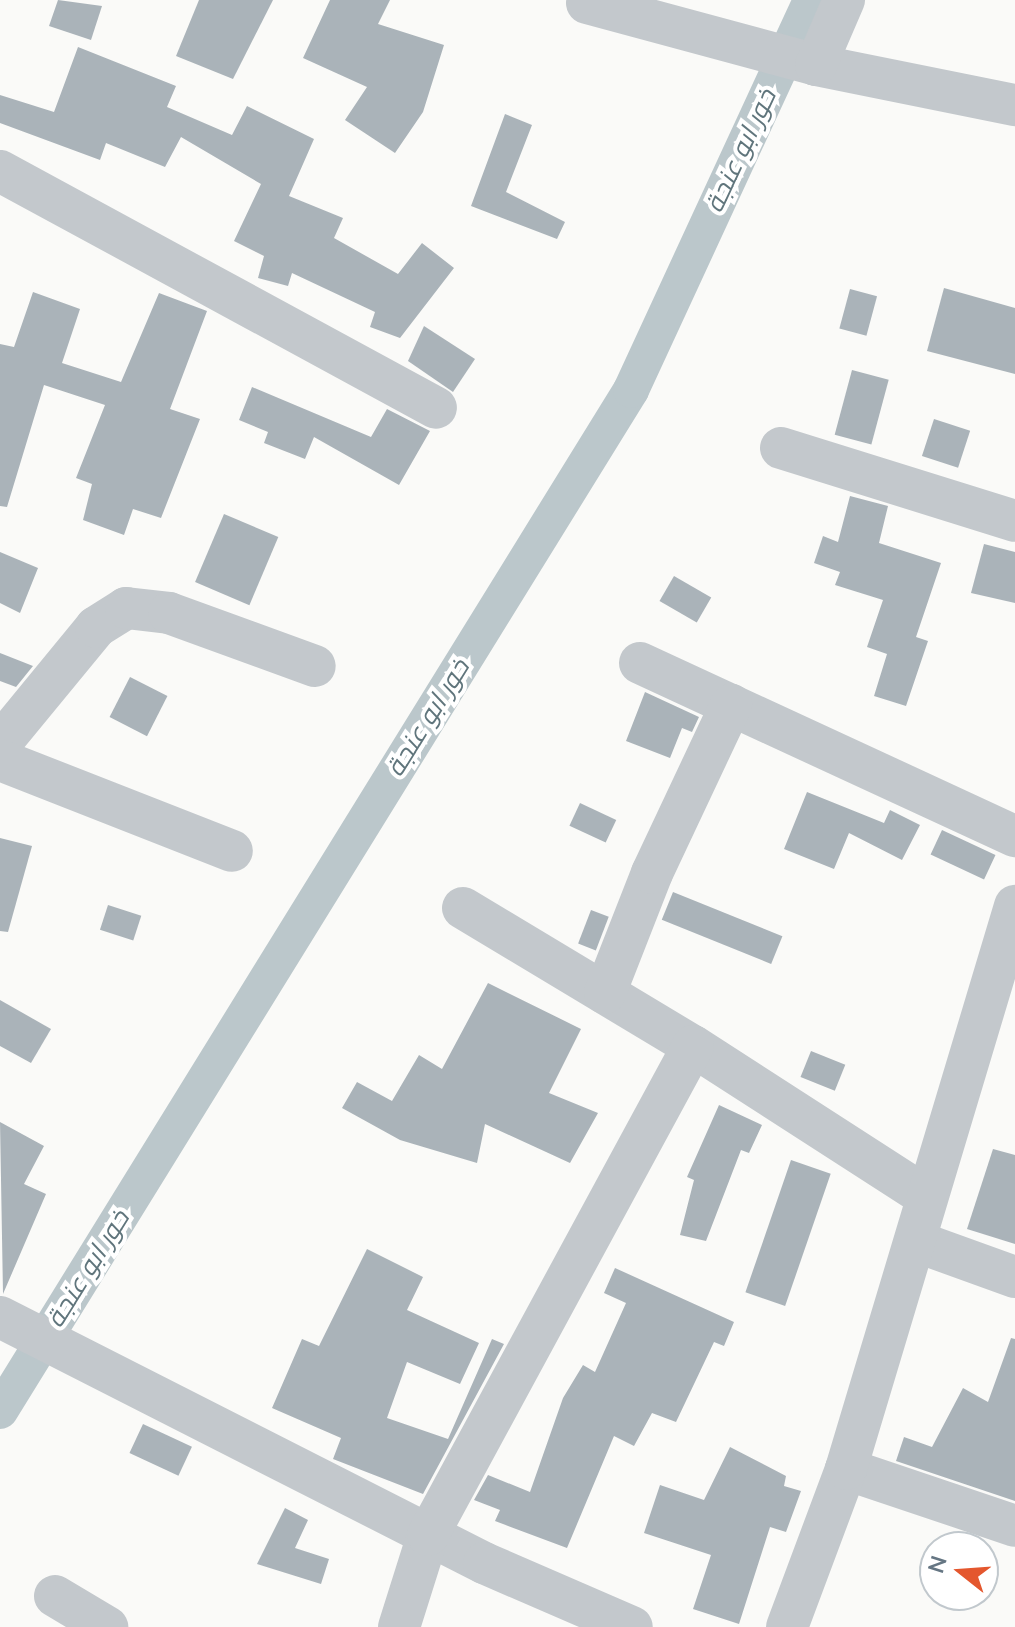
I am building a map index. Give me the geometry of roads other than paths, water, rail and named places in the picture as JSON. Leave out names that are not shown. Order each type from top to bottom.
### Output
[{"type":"street","points":[[816,65],[844,0]]},
{"type":"street","points":[[584,1],[816,65],[1015,105]]},
{"type":"street","points":[[0,171],[436,408]]},
{"type":"street","points":[[781,448],[1015,521]]},
{"type":"street","points":[[0,744],[96,627],[126,608],[169,613],[315,666]]},
{"type":"street","points":[[640,663],[1015,836]]},
{"type":"street","points":[[605,993],[652,873],[731,705]]},
{"type":"street","points":[[0,760],[232,851]]},
{"type":"street","points":[[787,1627],[846,1469],[1015,906]]},
{"type":"street","points":[[463,908],[693,1046],[926,1196]]},
{"type":"street","points":[[399,1627],[428,1535],[693,1046]]},
{"type":"street","points":[[915,1241],[1015,1277]]},
{"type":"street","points":[[0,1317],[428,1535],[632,1627]]},
{"type":"street","points":[[846,1469],[1015,1526]]},
{"type":"street","points":[[55,1596],[107,1627]]},
{"type":"waterway","name":"خور ابو عنجة","points":[[0,1411],[631,390],[811,0]]}]
